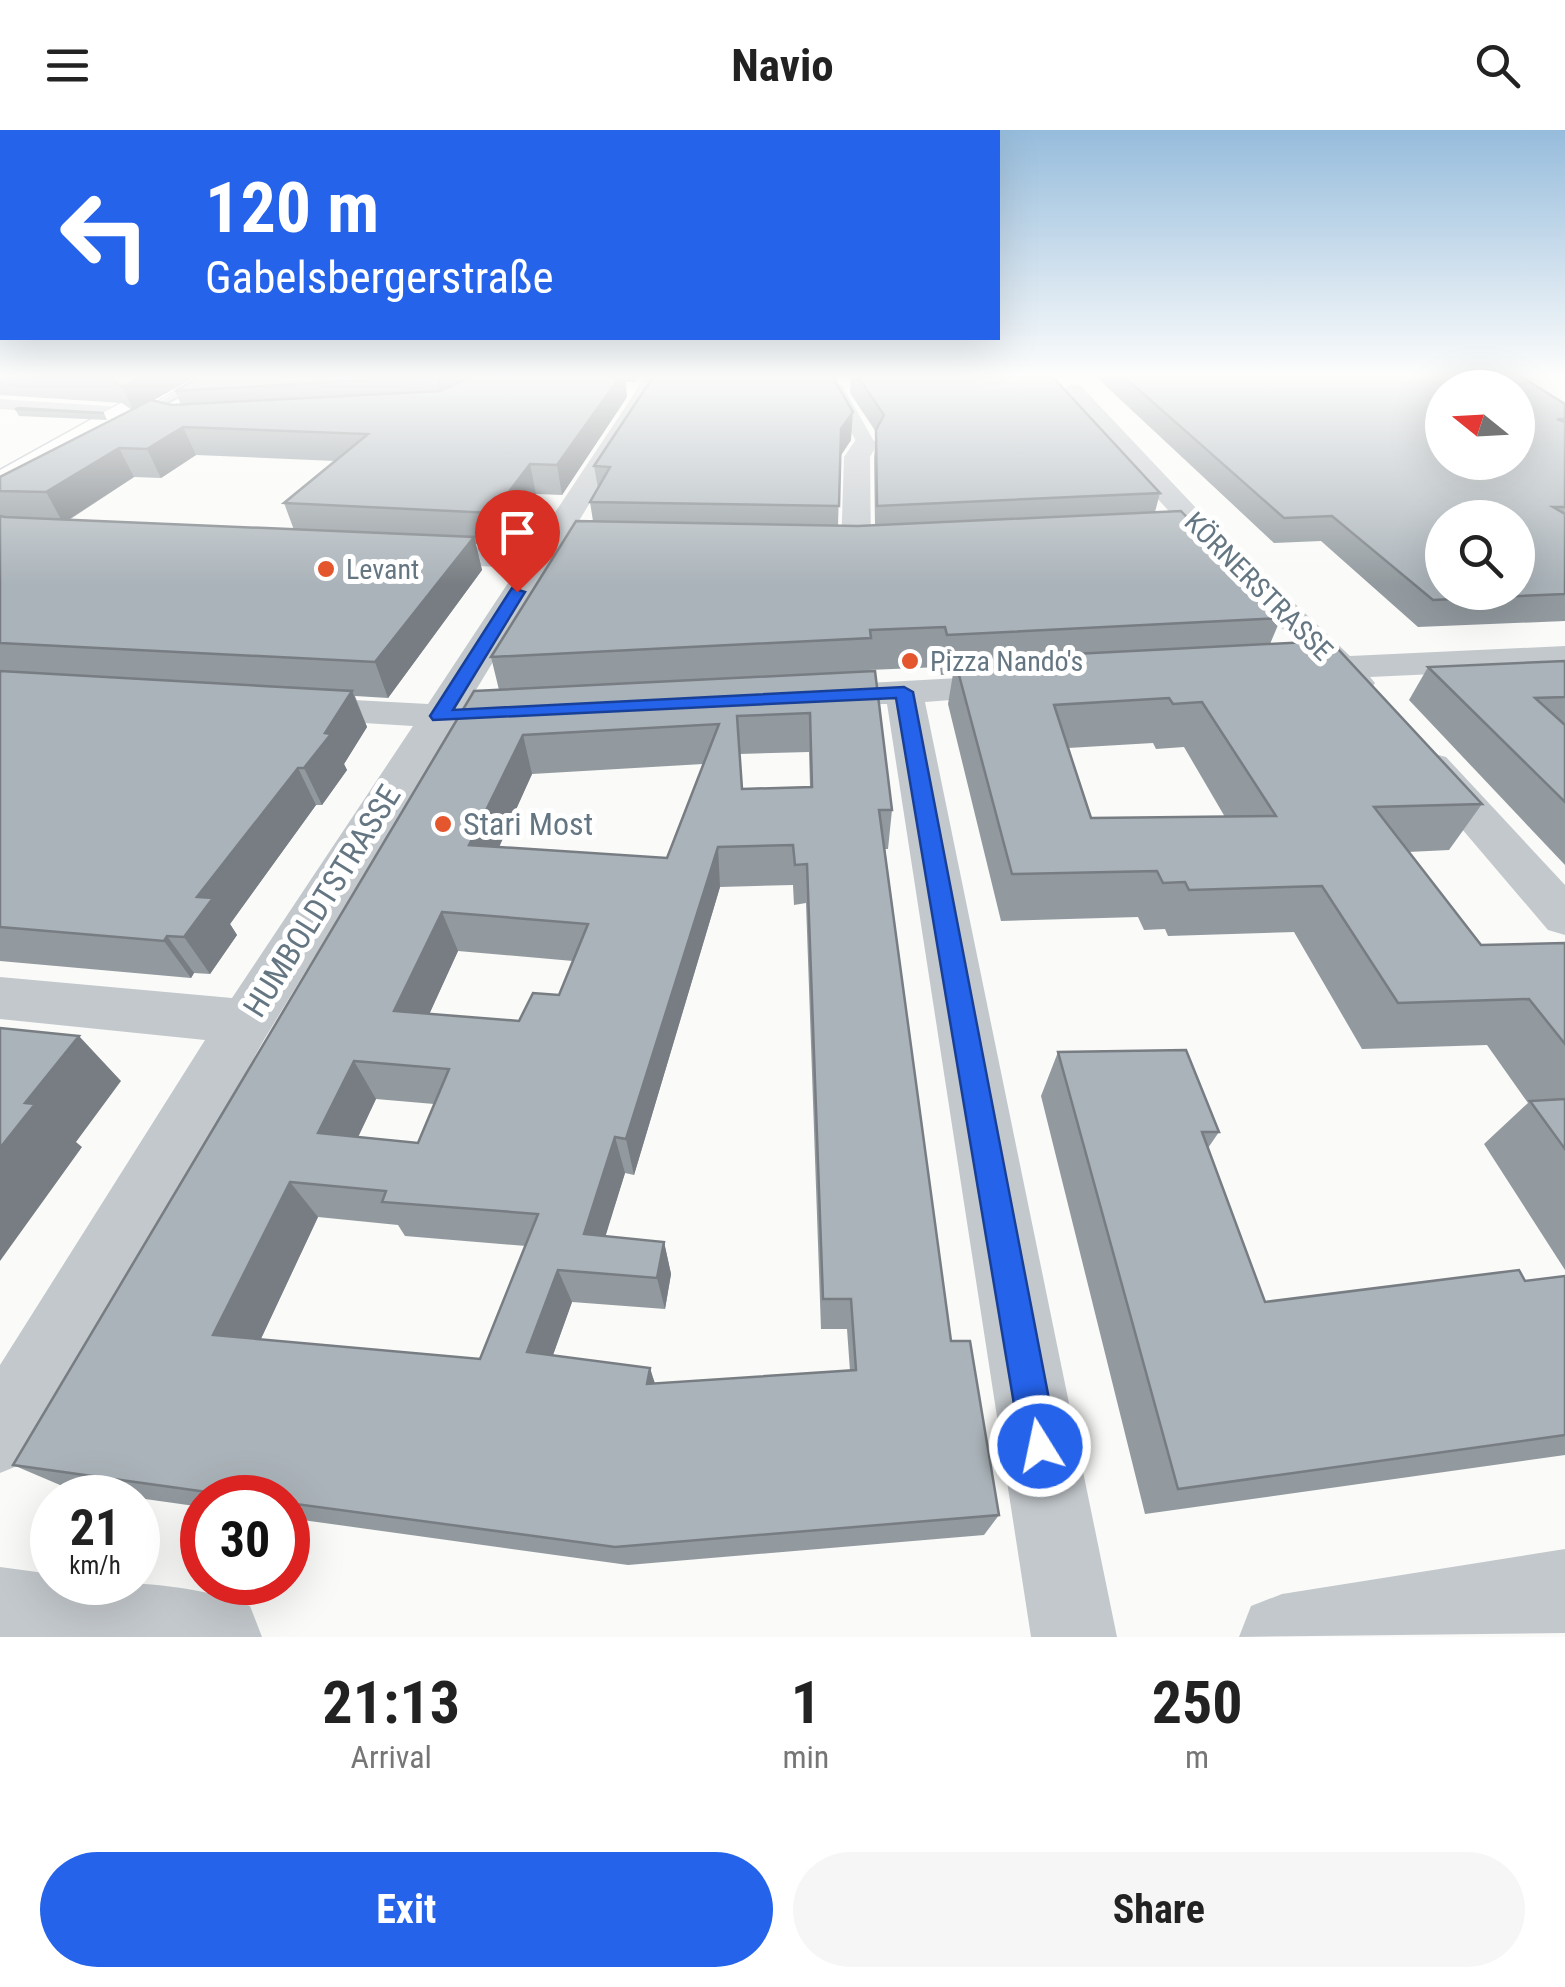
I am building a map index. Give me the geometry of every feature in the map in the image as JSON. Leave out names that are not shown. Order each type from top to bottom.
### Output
[{"type":"main road","points":[[0,482],[68,444]]},
{"type":"main road","points":[[0,504],[101,444]]},
{"type":"street","name":"HUMBOLDTSTRASSE","points":[[0,1435],[246,1022],[440,716],[556,550],[616,444]]},
{"type":"street","points":[[856,550],[857,457],[865,444]]},
{"type":"street","name":"KÖRNERSTRASSE","points":[[1122,444],[1204,533],[1342,667],[1381,711]]},
{"type":"street","points":[[1165,535],[1204,533]]},
{"type":"street","points":[[818,549],[895,548]]},
{"type":"street","points":[[382,552],[556,550]]},
{"type":"street","points":[[1262,672],[1565,656]]},
{"type":"street","points":[[768,699],[1043,684]]},
{"type":"street","points":[[904,692],[1074,1637]]},
{"type":"street","points":[[268,706],[440,716],[556,710]]},
{"type":"street","points":[[1408,740],[1565,917]]},
{"type":"street","points":[[0,998],[246,1022]]},
{"type":"street","points":[[1282,1637],[1565,1591]]},
{"type":"street","points":[[0,1610],[219,1637]]},
{"type":"building","points":[[64,444],[155,444],[147,449],[119,448],[46,492],[0,491],[0,477]]},
{"type":"building","points":[[355,444],[572,444],[557,465],[530,464],[493,513],[284,503]]},
{"type":"building","points":[[608,444],[841,444],[839,506],[590,502],[610,467],[594,466]]},
{"type":"building","points":[[876,444],[1115,444],[1160,493],[877,506]]},
{"type":"building","points":[[1201,444],[1425,444],[1425,480],[1535,480],[1535,444],[1565,444],[1565,507],[1553,507],[1565,514],[1565,594],[1535,595],[1535,500],[1425,500],[1425,593],[1332,516],[1284,518]]},
{"type":"building","points":[[1181,511],[1281,618],[947,635],[945,627],[870,630],[871,638],[491,657],[576,521],[858,526]]},
{"type":"building","points":[[0,516],[474,537],[375,662],[0,643]]},
{"type":"building","points":[[1308,642],[1315,649],[1337,648],[1482,804],[1374,807],[1481,945],[1565,943],[1565,1044],[1529,999],[1398,1003],[1322,886],[1189,890],[1185,882],[1163,883],[1157,871],[1012,874],[955,660]],"holes":[[[1169,698],[1173,704],[1202,702],[1276,816],[1091,818],[1054,705]]]},
{"type":"building","points":[[1565,661],[1565,697],[1535,698],[1565,725],[1565,802],[1428,667]]},
{"type":"building","points":[[0,671],[352,691],[325,733],[331,734],[304,768],[298,768],[197,897],[213,898],[184,937],[167,936],[164,941],[0,927]]},
{"type":"building","points":[[875,671],[892,810],[879,810],[951,1341],[970,1341],[999,1515],[615,1547],[310,1506],[310,1475],[180,1475],[180,1488],[160,1485],[160,1475],[85,1475],[13,1465],[474,691]],"holes":[[[810,713],[812,787],[742,789],[737,716]],[[719,724],[667,858],[469,845],[523,735]],[[793,845],[795,865],[807,864],[823,1299],[851,1299],[856,1370],[647,1384],[650,1368],[527,1352],[558,1270],[657,1278],[664,1242],[584,1234],[615,1137],[626,1139],[718,847]],[[442,912],[588,924],[559,995],[533,993],[519,1021],[394,1011]],[[354,1061],[449,1069],[418,1143],[318,1133]],[[290,1182],[386,1191],[382,1202],[538,1214],[480,1359],[213,1335]]]},
{"type":"building","points":[[0,1028],[79,1036],[25,1103],[35,1104],[0,1148]]},
{"type":"building","points":[[1186,1050],[1219,1132],[1202,1132],[1265,1302],[1519,1270],[1525,1281],[1565,1276],[1565,1435],[1178,1489],[1058,1052]]},
{"type":"building","points":[[1565,1099],[1565,1149],[1530,1101]]},
{"type":"place","name":"Levant","points":[[326,569]]},
{"type":"place","name":"Pizza Nando's","points":[[910,661]]},
{"type":"place","name":"Stari Most","points":[[443,824]]},
{"type":"route","points":[[517,592],[440,716],[904,692],[1040,1446]]}]
